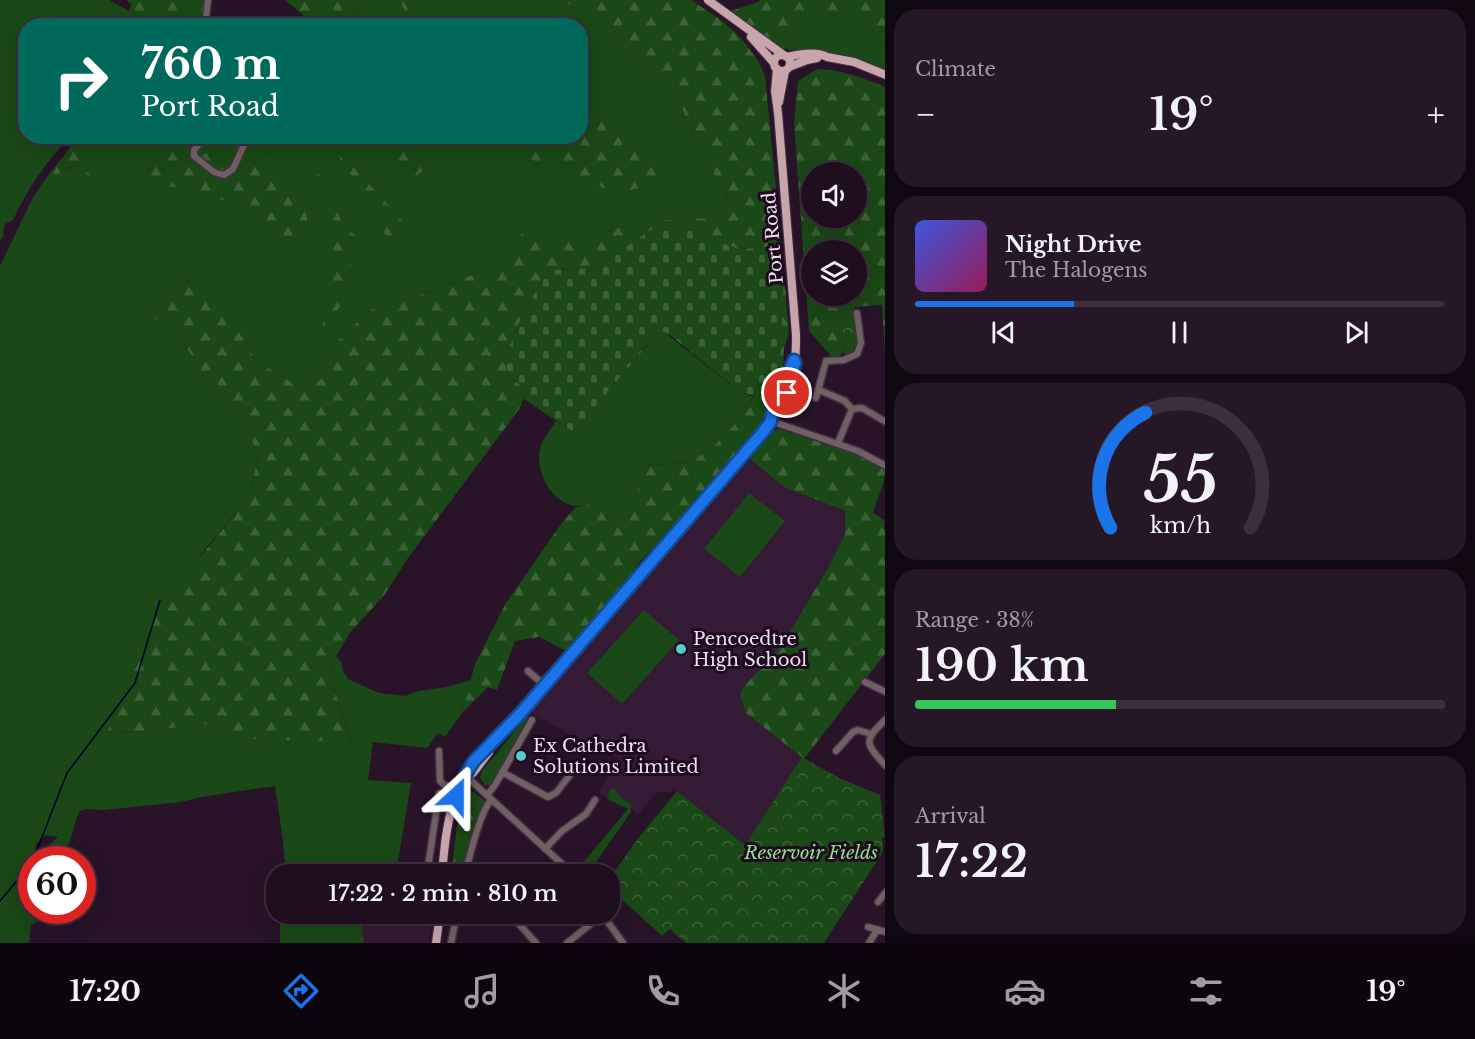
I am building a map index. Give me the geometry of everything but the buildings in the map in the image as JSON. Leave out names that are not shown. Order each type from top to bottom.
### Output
[{"type":"main road","points":[[708,0],[786,57],[790,62],[781,67]]},
{"type":"main road","points":[[740,25],[781,67]]},
{"type":"main road","points":[[781,67],[778,57],[806,54],[824,54],[827,57]]},
{"type":"main road","points":[[781,67],[827,57],[855,62],[885,75]]},
{"type":"main road","name":"Port Road","points":[[443,864],[450,816],[466,777],[473,773],[497,739],[771,421],[772,413],[794,360],[796,328],[778,113],[781,67]]},
{"type":"main road","points":[[436,943],[439,924]]},
{"type":"street","points":[[206,18],[208,0]]},
{"type":"street","points":[[199,144],[194,156],[214,172],[224,176],[233,169],[244,144]]},
{"type":"street","points":[[852,409],[845,401],[817,394],[826,361],[844,360],[857,354],[861,343],[857,313]]},
{"type":"street","points":[[852,409],[862,408],[885,422]]},
{"type":"street","points":[[838,443],[852,409]]},
{"type":"street","points":[[771,421],[838,443],[885,466]]},
{"type":"street","points":[[528,671],[544,685]]},
{"type":"street","points":[[866,682],[885,692]]},
{"type":"street","points":[[885,719],[871,734],[868,742],[871,750],[885,766]]},
{"type":"street","points":[[468,864],[489,798],[532,720]]},
{"type":"street","points":[[836,751],[853,732],[858,730],[871,734]]},
{"type":"street","points":[[439,751],[440,781],[459,790]]},
{"type":"street","points":[[502,772],[542,795],[551,797],[576,767]]},
{"type":"street","points":[[466,777],[562,864]]},
{"type":"street","points":[[429,864],[439,793]]},
{"type":"street","points":[[545,849],[561,831],[586,814],[596,800]]},
{"type":"street","points":[[431,848],[444,849]]},
{"type":"street","points":[[878,902],[885,892]]},
{"type":"street","points":[[451,943],[455,924]]},
{"type":"street","points":[[519,924],[536,943]]},
{"type":"street","points":[[567,943],[591,924]]},
{"type":"street","points":[[610,924],[622,943]]},
{"type":"street","points":[[868,927],[885,932]]},
{"type":"street","points":[[869,943],[877,930]]},
{"type":"shaded area","name":"Pencoedtre High School","points":[[749,458],[784,487],[845,511],[845,534],[829,566],[784,642],[740,694],[746,713],[802,757],[745,845],[674,789],[671,792],[657,792],[638,815],[631,808],[598,793],[618,758],[530,712]]},
{"type":"shaded area","points":[[361,924],[432,924],[429,943],[364,943]]},
{"type":"green space","points":[[0,0],[109,0],[129,11],[130,18],[18,18],[18,144],[63,144],[38,177],[13,220],[5,224],[4,235],[0,241]]},
{"type":"green space","points":[[127,0],[207,0],[205,18],[127,18],[131,5]]},
{"type":"green space","points":[[285,0],[359,0],[355,18],[303,18],[303,15]]},
{"type":"green space","points":[[359,0],[564,0],[586,18],[355,18]]},
{"type":"green space","points":[[399,0],[415,0],[424,18],[408,18]]},
{"type":"green space","points":[[564,0],[691,0],[721,20],[739,36],[758,60],[765,76],[782,249],[778,253],[774,252],[775,247],[737,249],[688,228],[659,225],[601,264],[581,269],[548,270],[522,316],[506,355],[506,374],[527,390],[520,408],[408,558],[383,597],[351,631],[336,656],[330,675],[351,742],[246,739],[215,723],[145,731],[107,732],[163,602],[250,496],[258,455],[244,422],[211,386],[174,328],[145,313],[191,279],[227,308],[245,337],[254,359],[297,386],[321,380],[335,343],[370,310],[434,291],[511,258],[515,242],[528,231],[539,235],[555,246],[649,219],[708,218],[728,198],[695,141],[676,92]]},
{"type":"green space","points":[[760,0],[885,0],[885,47],[872,29],[848,13],[828,17],[797,10],[792,13],[796,51],[777,46],[759,36],[728,12]]},
{"type":"green space","points":[[797,9],[828,17],[848,13],[872,29],[885,47],[885,70],[850,56],[796,51],[792,13]]},
{"type":"green space","points":[[588,20],[676,92],[695,141],[728,198],[708,218],[649,219],[522,254],[434,291],[370,310],[335,343],[321,380],[297,386],[254,359],[245,337],[191,279],[146,312],[174,328],[211,386],[244,422],[258,455],[250,496],[202,553],[137,663],[107,732],[145,731],[215,723],[246,739],[351,741],[330,675],[336,656],[342,663],[343,671],[348,679],[379,693],[406,696],[418,691],[447,687],[471,680],[462,713],[445,737],[438,733],[427,748],[373,742],[368,780],[411,783],[398,864],[285,864],[275,786],[181,802],[104,810],[85,809],[80,811],[77,817],[68,846],[47,846],[58,837],[45,835],[36,846],[18,846],[18,924],[34,924],[31,925],[29,943],[0,943],[0,266],[33,197],[49,174],[58,174],[74,165],[90,175],[85,170],[83,149],[73,144],[588,144]]},
{"type":"green space","points":[[817,69],[852,75],[885,87],[885,355],[882,305],[854,307],[841,312],[844,352],[836,358],[832,357],[809,331],[807,306],[867,306],[867,240],[802,240],[802,228],[867,228],[867,162],[801,162],[801,220],[794,123],[798,81]]},
{"type":"green space","points":[[588,92],[603,113],[657,158],[671,176],[643,187],[613,191],[574,173],[541,165],[515,144],[537,144],[551,148],[549,144],[588,144]]},
{"type":"green space","points":[[73,144],[83,149],[89,164],[85,170],[92,176],[80,172],[74,165],[58,174],[49,174]]},
{"type":"green space","points":[[163,144],[191,144],[191,147],[203,154],[217,148],[219,144],[269,144],[266,156],[274,175],[290,198],[306,208],[308,229],[297,245],[281,249],[245,207],[188,189],[156,185],[138,171],[148,156]]},
{"type":"green space","points":[[354,144],[386,144],[415,159],[425,169],[416,176],[402,173],[395,163]]},
{"type":"green space","points":[[339,154],[402,220],[401,230],[393,239],[385,234],[364,193],[340,160]]},
{"type":"green space","points":[[317,174],[323,178],[331,190],[345,227],[356,235],[344,298],[334,315],[322,327],[328,297],[329,274],[328,220],[324,215],[330,201],[326,195],[314,187]]},
{"type":"green space","points":[[658,225],[688,228],[737,249],[776,247],[771,256],[772,262],[784,275],[780,361],[771,400],[740,392],[664,332],[658,333],[573,432],[524,399],[527,390],[506,374],[506,355],[522,316],[548,270],[581,269],[601,264]]},
{"type":"green space","points":[[784,275],[789,333],[784,348],[783,372],[772,405],[774,406],[759,430],[684,518],[641,560],[621,589],[566,651],[539,637],[515,641],[497,690],[488,687],[462,713],[475,664],[506,603],[561,524],[576,507],[592,504],[610,519],[631,503],[649,465],[691,463],[717,443],[737,422],[743,406],[750,407],[750,401],[754,397],[768,282]]},
{"type":"green space","points":[[854,307],[859,346],[846,357],[841,312]]},
{"type":"green space","points":[[664,332],[740,392],[754,397],[750,401],[750,407],[743,406],[737,422],[717,443],[691,463],[649,465],[631,503],[610,519],[592,504],[578,506],[560,500],[552,493],[542,475],[539,455],[546,436],[556,421],[573,432],[658,333]]},
{"type":"green space","points":[[779,429],[860,455],[885,469],[873,513],[885,521],[885,654],[804,759],[746,713],[740,695],[742,689],[784,642],[829,566],[845,534],[845,511],[784,487],[749,458],[773,430]]},
{"type":"green space","points":[[749,493],[785,521],[740,577],[704,549]]},
{"type":"green space","points":[[644,610],[679,640],[622,704],[587,673]]},
{"type":"green space","points":[[528,715],[519,738],[492,784],[485,786],[480,778],[482,771]]},
{"type":"green space","name":"Reservoir Fields","points":[[802,757],[841,779],[880,795],[885,837],[882,838],[881,855],[824,943],[686,943],[670,929],[662,936],[620,898],[620,864],[677,791],[745,845]]},
{"type":"green space","points":[[615,788],[621,798],[631,804],[631,812],[595,864],[582,864],[628,809],[607,799],[610,789]]},
{"type":"green space","points":[[471,792],[474,792],[486,802],[466,864],[452,864],[457,826]]},
{"type":"green space","points":[[477,800],[478,804],[460,864],[453,864],[459,827],[468,806]]},
{"type":"green space","points":[[280,924],[361,924],[364,943],[280,943]]},
{"type":"waterway","points":[[38,846],[67,773],[135,683],[160,600]]},
{"type":"waterway","points":[[0,901],[18,880]]},
{"type":"place","name":"Pencoedtre High School","points":[[681,649]]},
{"type":"place","name":"Ex Cathedra Solutions Limited","points":[[521,756]]},
{"type":"route","points":[[456,796],[474,761],[520,714],[763,432],[771,421],[772,413],[794,360],[787,393]]}]
